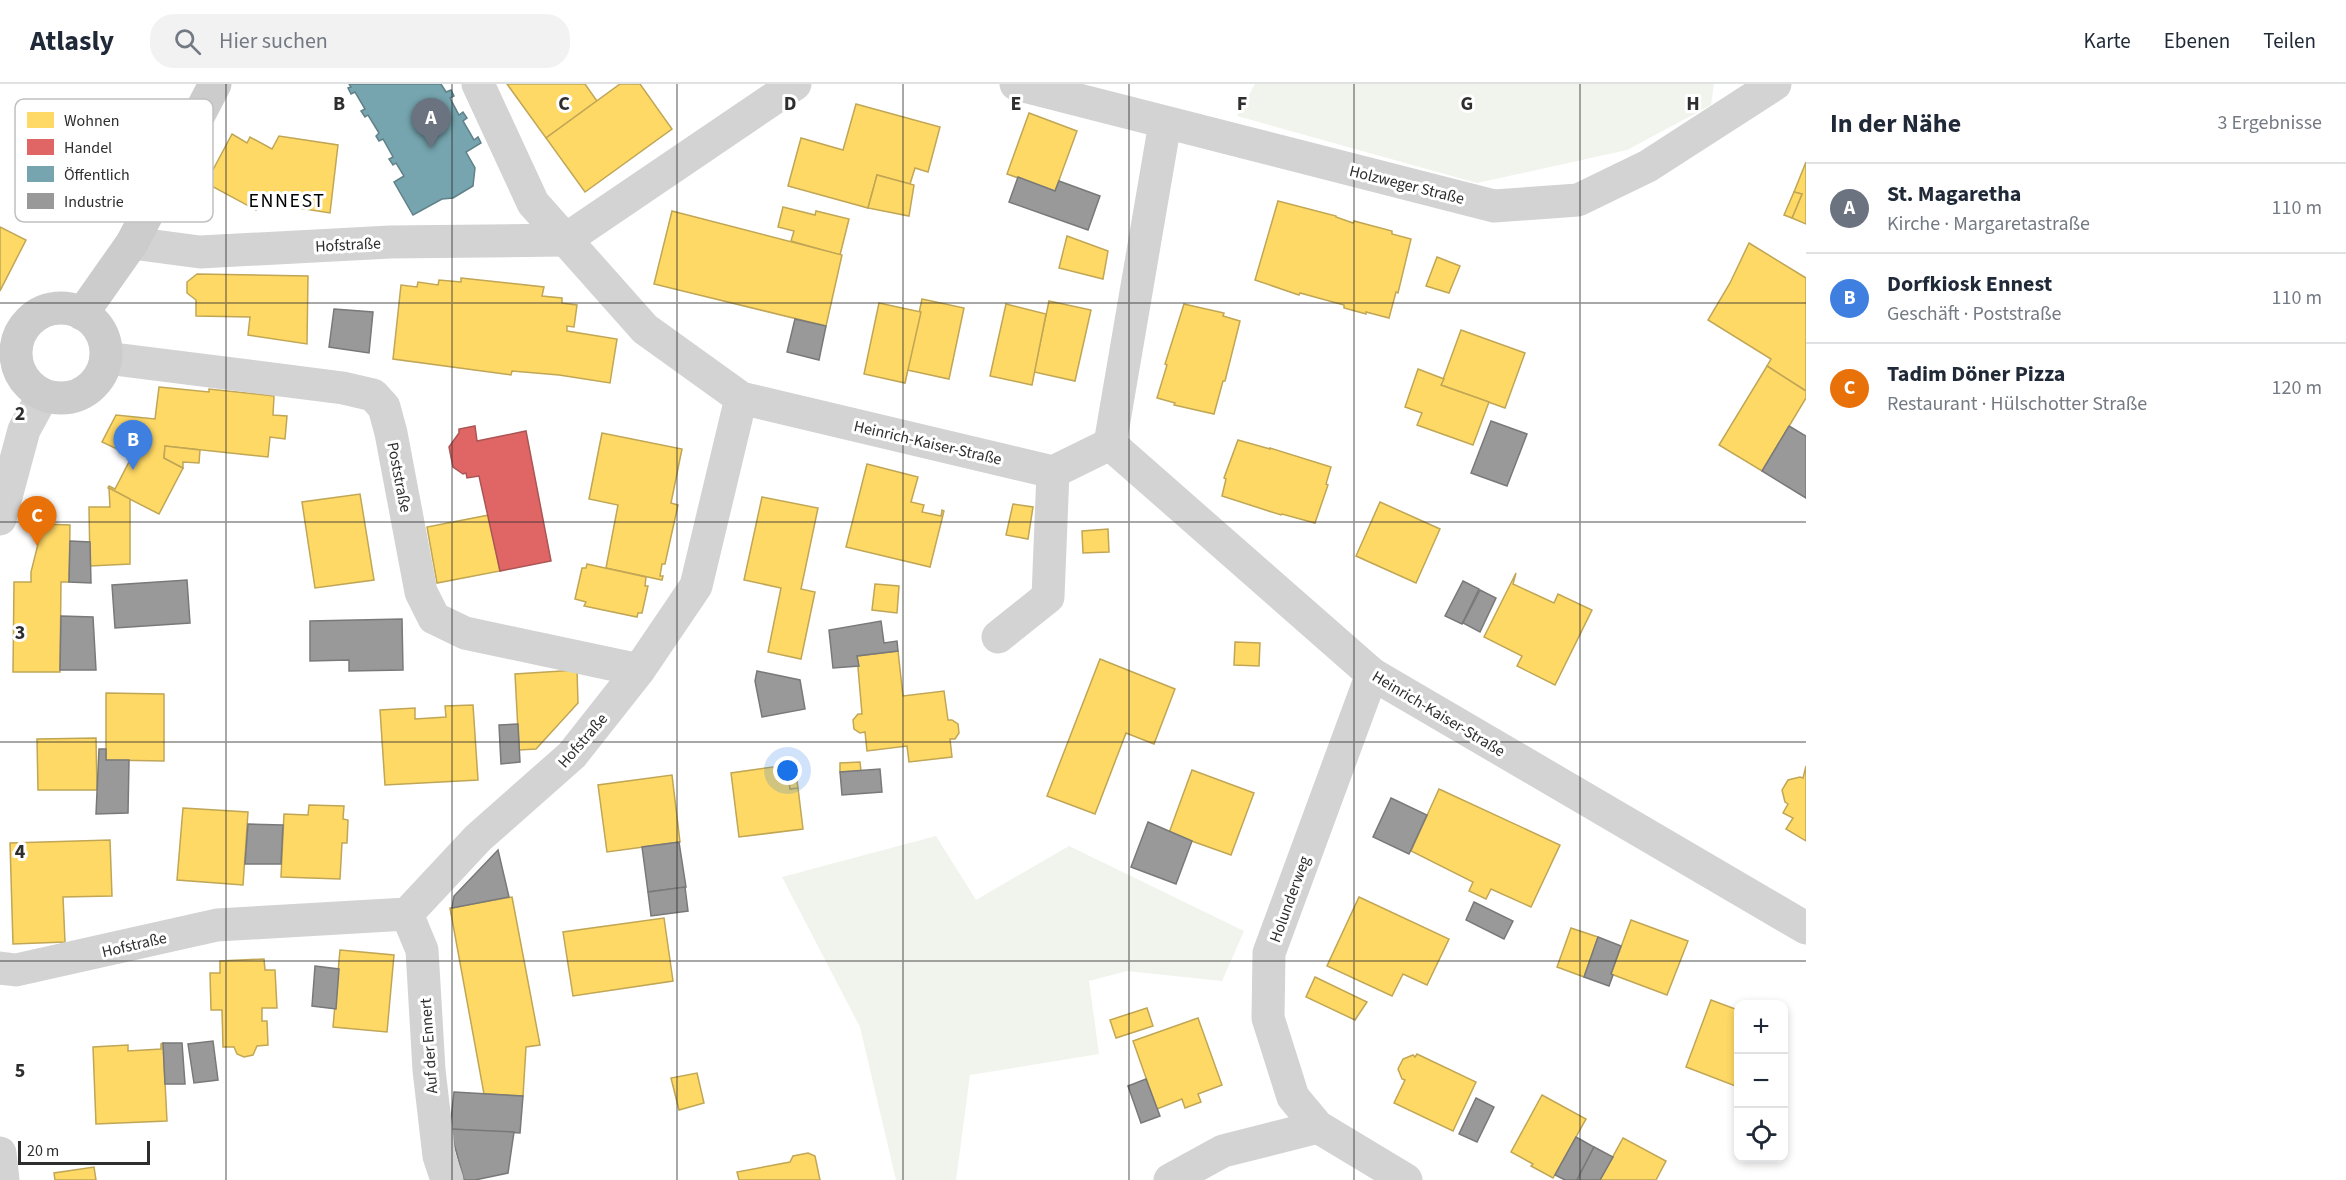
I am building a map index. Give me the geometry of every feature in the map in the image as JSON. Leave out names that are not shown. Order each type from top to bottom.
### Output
[{"type":"street","points":[[207,99],[215,84]]},
{"type":"street","points":[[478,84],[532,203],[645,328],[741,398]]},
{"type":"street","points":[[565,240],[795,84]]},
{"type":"street","name":"Holzweger Straße","points":[[1016,84],[1494,206],[1578,200],[1648,166],[1775,84]]},
{"type":"street","points":[[998,637],[1048,597],[1053,472],[1110,444],[1165,123]]},
{"type":"street","points":[[82,314],[132,243],[143,222]]},
{"type":"street","name":"Hofstraße","points":[[132,243],[200,252],[390,242],[565,240]]},
{"type":"street","points":[[64,308],[82,314],[96,325],[104,340],[106,358],[102,371],[94,383],[83,392],[70,398],[43,395],[28,385],[8,352],[30,320],[46,311],[64,308]]},
{"type":"street","name":"Poststraße","points":[[106,358],[343,388],[373,395],[384,407],[389,424],[421,592],[434,618],[465,633],[639,670]]},
{"type":"street","points":[[0,519],[24,430],[43,395]]},
{"type":"street","name":"Hofstraße","points":[[0,968],[16,970],[217,925],[407,914],[478,838],[572,755],[639,670],[696,586],[741,398]]},
{"type":"street","name":"Heinrich-Kaiser-Straße","points":[[741,398],[1053,472]]},
{"type":"street","name":"Heinrich-Kaiser-Straße","points":[[1110,444],[1372,674],[1806,928]]},
{"type":"street","name":"Holunderweg","points":[[1372,674],[1269,953],[1268,1018],[1293,1097],[1318,1127],[1406,1180]]},
{"type":"street","name":"Auf der Ennert","points":[[407,914],[422,950],[429,1070],[439,1156],[447,1180]]},
{"type":"street","points":[[1170,1180],[1223,1151],[1318,1127]]},
{"type":"street","points":[[0,1153],[3,1180]]},
{"type":"shaded area","points":[[1255,84],[1714,84],[1711,105],[1627,150],[1477,183],[1237,116]]},
{"type":"shaded area","points":[[936,836],[976,900],[1069,846],[1244,931],[1222,981],[1127,971],[1089,981],[1099,1054],[970,1075],[956,1180],[896,1180],[860,1027],[782,877]]},
{"type":"building: Wohnen","points":[[507,84],[585,84],[597,101],[546,138]]},
{"type":"building: Wohnen","points":[[620,84],[640,84],[672,129],[585,192],[546,138]]},
{"type":"building: Wohnen","points":[[856,104],[940,127],[928,172],[915,168],[910,184],[877,175],[868,208],[788,186],[801,138],[843,150]]},
{"type":"building: Wohnen","points":[[1029,113],[1077,131],[1055,191],[1007,174]]},
{"type":"building: Wohnen","points":[[232,134],[247,143],[250,137],[272,149],[279,136],[338,145],[330,213],[260,202],[256,210],[213,187],[213,170]]},
{"type":"building: Wohnen","points":[[1806,162],[1806,224],[1792,218],[1802,194],[1794,192]]},
{"type":"building: Wohnen","points":[[877,175],[914,185],[909,216],[868,208]]},
{"type":"building: Wohnen","points":[[1794,192],[1802,194],[1792,218],[1784,215]]},
{"type":"building: Wohnen","points":[[1278,201],[1336,216],[1353,223],[1354,221],[1392,231],[1392,234],[1411,239],[1398,293],[1396,292],[1389,318],[1344,308],[1344,305],[1300,293],[1299,295],[1255,280]]},
{"type":"building: Wohnen","points":[[783,207],[815,215],[816,211],[849,219],[840,255],[791,241],[794,231],[778,227]]},
{"type":"building: Wohnen","points":[[672,211],[842,255],[826,326],[654,284]]},
{"type":"building: Wohnen","points":[[0,227],[26,240],[0,291]]},
{"type":"building: Wohnen","points":[[1067,236],[1108,251],[1103,279],[1059,268]]},
{"type":"building: Wohnen","points":[[1749,243],[1806,278],[1806,391],[1767,366],[1771,359],[1708,320],[1730,283]]},
{"type":"building: Wohnen","points":[[1437,257],[1460,266],[1449,293],[1426,286]]},
{"type":"building: Wohnen","points":[[197,274],[308,276],[307,344],[248,335],[250,317],[196,316],[196,300],[187,293],[187,282]]},
{"type":"building: Wohnen","points":[[461,278],[544,287],[542,296],[562,298],[562,303],[577,305],[574,327],[567,326],[567,331],[617,339],[610,383],[512,371],[511,375],[393,359],[401,285],[417,287],[418,282],[438,285],[439,280],[461,282]]},
{"type":"building: Wohnen","points":[[922,299],[964,308],[949,379],[907,370]]},
{"type":"building: Wohnen","points":[[1049,301],[1091,310],[1075,381],[1034,372]]},
{"type":"building: Wohnen","points":[[879,303],[921,312],[905,383],[864,374]]},
{"type":"building: Wohnen","points":[[1006,304],[1046,314],[1032,385],[990,376]]},
{"type":"building: Wohnen","points":[[1184,304],[1224,313],[1223,316],[1240,321],[1214,414],[1174,405],[1175,403],[1157,398]]},
{"type":"building: Wohnen","points":[[1461,330],[1525,353],[1505,408],[1441,385]]},
{"type":"building: Wohnen","points":[[1767,366],[1806,391],[1806,398],[1762,471],[1719,445]]},
{"type":"building: Wohnen","points":[[1418,369],[1444,379],[1441,385],[1489,402],[1473,445],[1417,425],[1422,413],[1405,407]]},
{"type":"building: Wohnen","points":[[159,387],[209,392],[209,389],[274,396],[273,415],[287,416],[285,439],[270,437],[268,457],[165,446],[164,458],[183,468],[159,514],[108,488],[109,486],[115,489],[132,456],[102,442],[116,415],[155,419]]},
{"type":"building: Wohnen","points":[[602,433],[682,449],[671,503],[678,505],[665,564],[662,564],[660,576],[663,576],[662,580],[606,568],[618,505],[589,499]]},
{"type":"building: Wohnen","points":[[1238,440],[1331,467],[1326,484],[1328,485],[1315,523],[1222,496],[1226,479],[1224,478]]},
{"type":"building: Wohnen","points":[[165,446],[200,450],[199,463],[183,462],[183,468],[164,458]]},
{"type":"building: Wohnen","points":[[867,464],[918,477],[911,502],[924,505],[922,512],[941,516],[942,510],[944,511],[930,567],[846,547]]},
{"type":"building: Wohnen","points":[[109,488],[130,499],[130,564],[90,566],[89,507],[110,507]]},
{"type":"building: Wohnen","points":[[360,494],[374,580],[315,588],[302,502]]},
{"type":"building: Wohnen","points":[[762,497],[818,508],[801,589],[815,592],[801,659],[768,652],[781,588],[744,580]]},
{"type":"building: Wohnen","points":[[1380,502],[1440,529],[1416,583],[1356,556]]},
{"type":"building: Wohnen","points":[[1013,504],[1033,507],[1028,539],[1006,535]]},
{"type":"building: Wohnen","points":[[489,515],[500,571],[437,583],[427,527]]},
{"type":"building: Wohnen","points":[[43,524],[70,525],[69,582],[61,582],[60,672],[13,672],[14,582],[31,582],[31,572]]},
{"type":"building: Wohnen","points":[[1108,529],[1109,552],[1083,553],[1082,531]]},
{"type":"building: Wohnen","points":[[587,564],[646,577],[645,586],[648,586],[642,613],[638,613],[637,617],[584,606],[586,602],[575,599],[582,568],[586,568]]},
{"type":"building: Wohnen","points":[[1516,573],[1513,584],[1554,603],[1558,594],[1592,610],[1555,685],[1517,666],[1522,656],[1484,637]]},
{"type":"building: Wohnen","points":[[875,584],[899,586],[897,613],[872,610]]},
{"type":"building: Wohnen","points":[[1235,642],[1260,643],[1259,666],[1234,665]]},
{"type":"building: Wohnen","points":[[898,651],[903,696],[944,691],[948,720],[958,724],[959,733],[955,739],[950,739],[952,757],[909,762],[907,746],[867,751],[865,732],[860,733],[854,729],[853,720],[858,714],[862,714],[857,656]]},
{"type":"building: Wohnen","points":[[1100,659],[1175,689],[1154,744],[1126,733],[1095,814],[1047,796]]},
{"type":"building: Wohnen","points":[[577,670],[578,703],[536,749],[519,750],[515,674]]},
{"type":"building: Wohnen","points":[[106,693],[164,694],[164,761],[106,760]]},
{"type":"building: Wohnen","points":[[473,705],[478,780],[385,785],[380,710],[415,708],[415,719],[446,717],[445,706]]},
{"type":"building: Wohnen","points":[[96,738],[97,790],[38,790],[37,739]]},
{"type":"building: Wohnen","points":[[860,762],[861,771],[840,772],[840,763]]},
{"type":"building: Wohnen","points":[[787,765],[790,789],[798,788],[803,829],[739,837],[731,773]]},
{"type":"building: Wohnen","points":[[787,765],[795,765],[798,788],[790,789]]},
{"type":"building: Wohnen","points":[[1806,766],[1806,841],[1786,829],[1793,818],[1783,813],[1788,804],[1785,802],[1782,790],[1788,780],[1803,778]]},
{"type":"building: Wohnen","points":[[1192,770],[1254,793],[1231,855],[1169,833]]},
{"type":"building: Wohnen","points":[[672,775],[680,842],[607,852],[598,785]]},
{"type":"building: Wohnen","points":[[1439,789],[1560,845],[1531,907],[1491,889],[1486,899],[1469,891],[1473,882],[1411,851]]},
{"type":"building: Wohnen","points":[[309,805],[344,806],[343,819],[348,820],[347,843],[342,843],[340,879],[281,877],[284,814],[308,815]]},
{"type":"building: Wohnen","points":[[183,808],[248,812],[243,885],[177,880]]},
{"type":"building: Wohnen","points":[[110,840],[112,896],[63,897],[65,942],[13,944],[10,843]]},
{"type":"building: Wohnen","points":[[512,897],[540,1045],[526,1047],[523,1096],[484,1094],[450,908]]},
{"type":"building: Wohnen","points":[[1359,897],[1449,939],[1427,985],[1403,974],[1392,996],[1327,966]]},
{"type":"building: Wohnen","points":[[664,918],[673,981],[573,996],[563,932]]},
{"type":"building: Wohnen","points":[[1631,920],[1688,941],[1667,995],[1611,974]]},
{"type":"building: Wohnen","points":[[1571,928],[1598,937],[1584,977],[1557,967]]},
{"type":"building: Wohnen","points":[[340,950],[394,955],[387,1032],[333,1027]]},
{"type":"building: Wohnen","points":[[264,959],[265,970],[275,970],[277,1008],[262,1008],[262,1021],[267,1021],[268,1045],[257,1046],[253,1055],[244,1057],[237,1054],[234,1047],[223,1047],[222,1010],[211,1010],[210,973],[220,973],[220,961]]},
{"type":"building: Wohnen","points":[[1315,977],[1367,1002],[1355,1020],[1306,997]]},
{"type":"building: Wohnen","points":[[1711,1000],[1734,1009],[1734,1085],[1686,1067]]},
{"type":"building: Wohnen","points":[[1147,1008],[1153,1026],[1116,1038],[1110,1020]]},
{"type":"building: Wohnen","points":[[1198,1018],[1222,1085],[1198,1094],[1201,1102],[1185,1108],[1182,1099],[1157,1109],[1133,1041]]},
{"type":"building: Wohnen","points":[[163,1043],[167,1121],[96,1124],[93,1047],[128,1045],[128,1051],[161,1049]]},
{"type":"building: Wohnen","points":[[1417,1054],[1476,1082],[1453,1131],[1394,1103],[1405,1080],[1402,1079],[1398,1069],[1403,1059],[1413,1055],[1415,1057]]},
{"type":"building: Wohnen","points":[[697,1073],[704,1103],[679,1110],[671,1078]]},
{"type":"building: Wohnen","points":[[1542,1095],[1586,1119],[1553,1178],[1511,1152]]},
{"type":"building: Wohnen","points":[[1623,1138],[1666,1161],[1656,1180],[1600,1180]]},
{"type":"building: Wohnen","points":[[808,1153],[815,1156],[820,1180],[739,1180],[737,1172],[790,1162],[793,1156]]},
{"type":"building: Wohnen","points":[[94,1167],[96,1180],[55,1180],[54,1173]]},
{"type":"building: Handel","points":[[475,426],[477,441],[526,431],[551,561],[500,571],[479,476],[467,478],[466,473],[463,474],[453,467],[449,447],[459,433],[459,429]]},
{"type":"building: Öffentlich","points":[[349,84],[441,84],[446,92],[451,90],[454,96],[450,98],[459,115],[463,112],[467,118],[463,121],[474,140],[478,137],[481,143],[466,152],[475,168],[473,186],[453,198],[442,199],[413,215],[394,182],[404,176],[396,163],[393,165],[389,159],[393,157],[383,139],[379,141],[376,136],[379,133],[368,115],[365,117],[361,111],[365,109],[355,92],[351,94]]},
{"type":"building: Industrie","points":[[1018,177],[1055,191],[1059,181],[1100,196],[1088,230],[1009,202]]},
{"type":"building: Industrie","points":[[334,309],[373,312],[369,353],[329,347]]},
{"type":"building: Industrie","points":[[795,319],[826,326],[819,360],[787,352]]},
{"type":"building: Industrie","points":[[1491,421],[1527,434],[1507,486],[1471,473]]},
{"type":"building: Industrie","points":[[1789,426],[1806,436],[1806,498],[1762,471]]},
{"type":"building: Industrie","points":[[70,541],[90,542],[91,583],[69,582]]},
{"type":"building: Industrie","points":[[187,580],[190,623],[115,628],[112,585]]},
{"type":"building: Industrie","points":[[1463,581],[1479,589],[1462,624],[1445,616]]},
{"type":"building: Industrie","points":[[1480,590],[1496,598],[1480,632],[1463,623]]},
{"type":"building: Industrie","points":[[61,616],[93,617],[96,670],[60,670]]},
{"type":"building: Industrie","points":[[402,619],[403,670],[349,671],[349,660],[310,661],[310,621]]},
{"type":"building: Industrie","points":[[881,621],[884,643],[897,641],[898,651],[857,656],[859,666],[833,668],[829,630]]},
{"type":"building: Industrie","points":[[757,671],[800,680],[805,709],[762,717],[755,681]]},
{"type":"building: Industrie","points":[[518,724],[520,762],[501,764],[499,725]]},
{"type":"building: Industrie","points":[[99,749],[106,749],[106,760],[129,760],[128,813],[96,814]]},
{"type":"building: Industrie","points":[[880,769],[882,792],[842,795],[840,772]]},
{"type":"building: Industrie","points":[[1391,798],[1427,815],[1409,854],[1373,837]]},
{"type":"building: Industrie","points":[[1148,822],[1192,841],[1176,884],[1131,867]]},
{"type":"building: Industrie","points":[[248,824],[283,825],[281,864],[245,864]]},
{"type":"building: Industrie","points":[[679,842],[686,887],[648,892],[642,847]]},
{"type":"building: Industrie","points":[[498,850],[509,897],[452,908],[454,896]]},
{"type":"building: Industrie","points":[[685,887],[688,911],[651,916],[648,892]]},
{"type":"building: Industrie","points":[[1474,902],[1513,921],[1504,939],[1466,920]]},
{"type":"building: Industrie","points":[[1598,937],[1621,946],[1609,986],[1584,977]]},
{"type":"building: Industrie","points":[[315,966],[339,969],[336,1009],[312,1006]]},
{"type":"building: Industrie","points":[[213,1041],[218,1080],[194,1083],[188,1044]]},
{"type":"building: Industrie","points":[[163,1043],[182,1043],[185,1084],[165,1084]]},
{"type":"building: Industrie","points":[[1146,1079],[1160,1116],[1141,1123],[1128,1086]]},
{"type":"building: Industrie","points":[[454,1092],[523,1096],[520,1133],[450,1129]]},
{"type":"building: Industrie","points":[[1476,1098],[1494,1107],[1477,1142],[1459,1134]]},
{"type":"building: Industrie","points":[[450,1129],[514,1132],[508,1173],[464,1180]]},
{"type":"building: Industrie","points":[[1576,1137],[1594,1147],[1577,1180],[1565,1180],[1555,1175]]},
{"type":"building: Industrie","points":[[1594,1147],[1613,1157],[1600,1180],[1577,1180]]},
{"type":"place","name":"St. Magaretha","points":[[431,148]]},
{"type":"place","name":"Dorfkiosk Ennest","points":[[133,470]]},
{"type":"place","name":"Tadim Döner Pizza","points":[[37,546]]},
{"type":"district","name":"ENNEST","points":[[287,200]]}]
